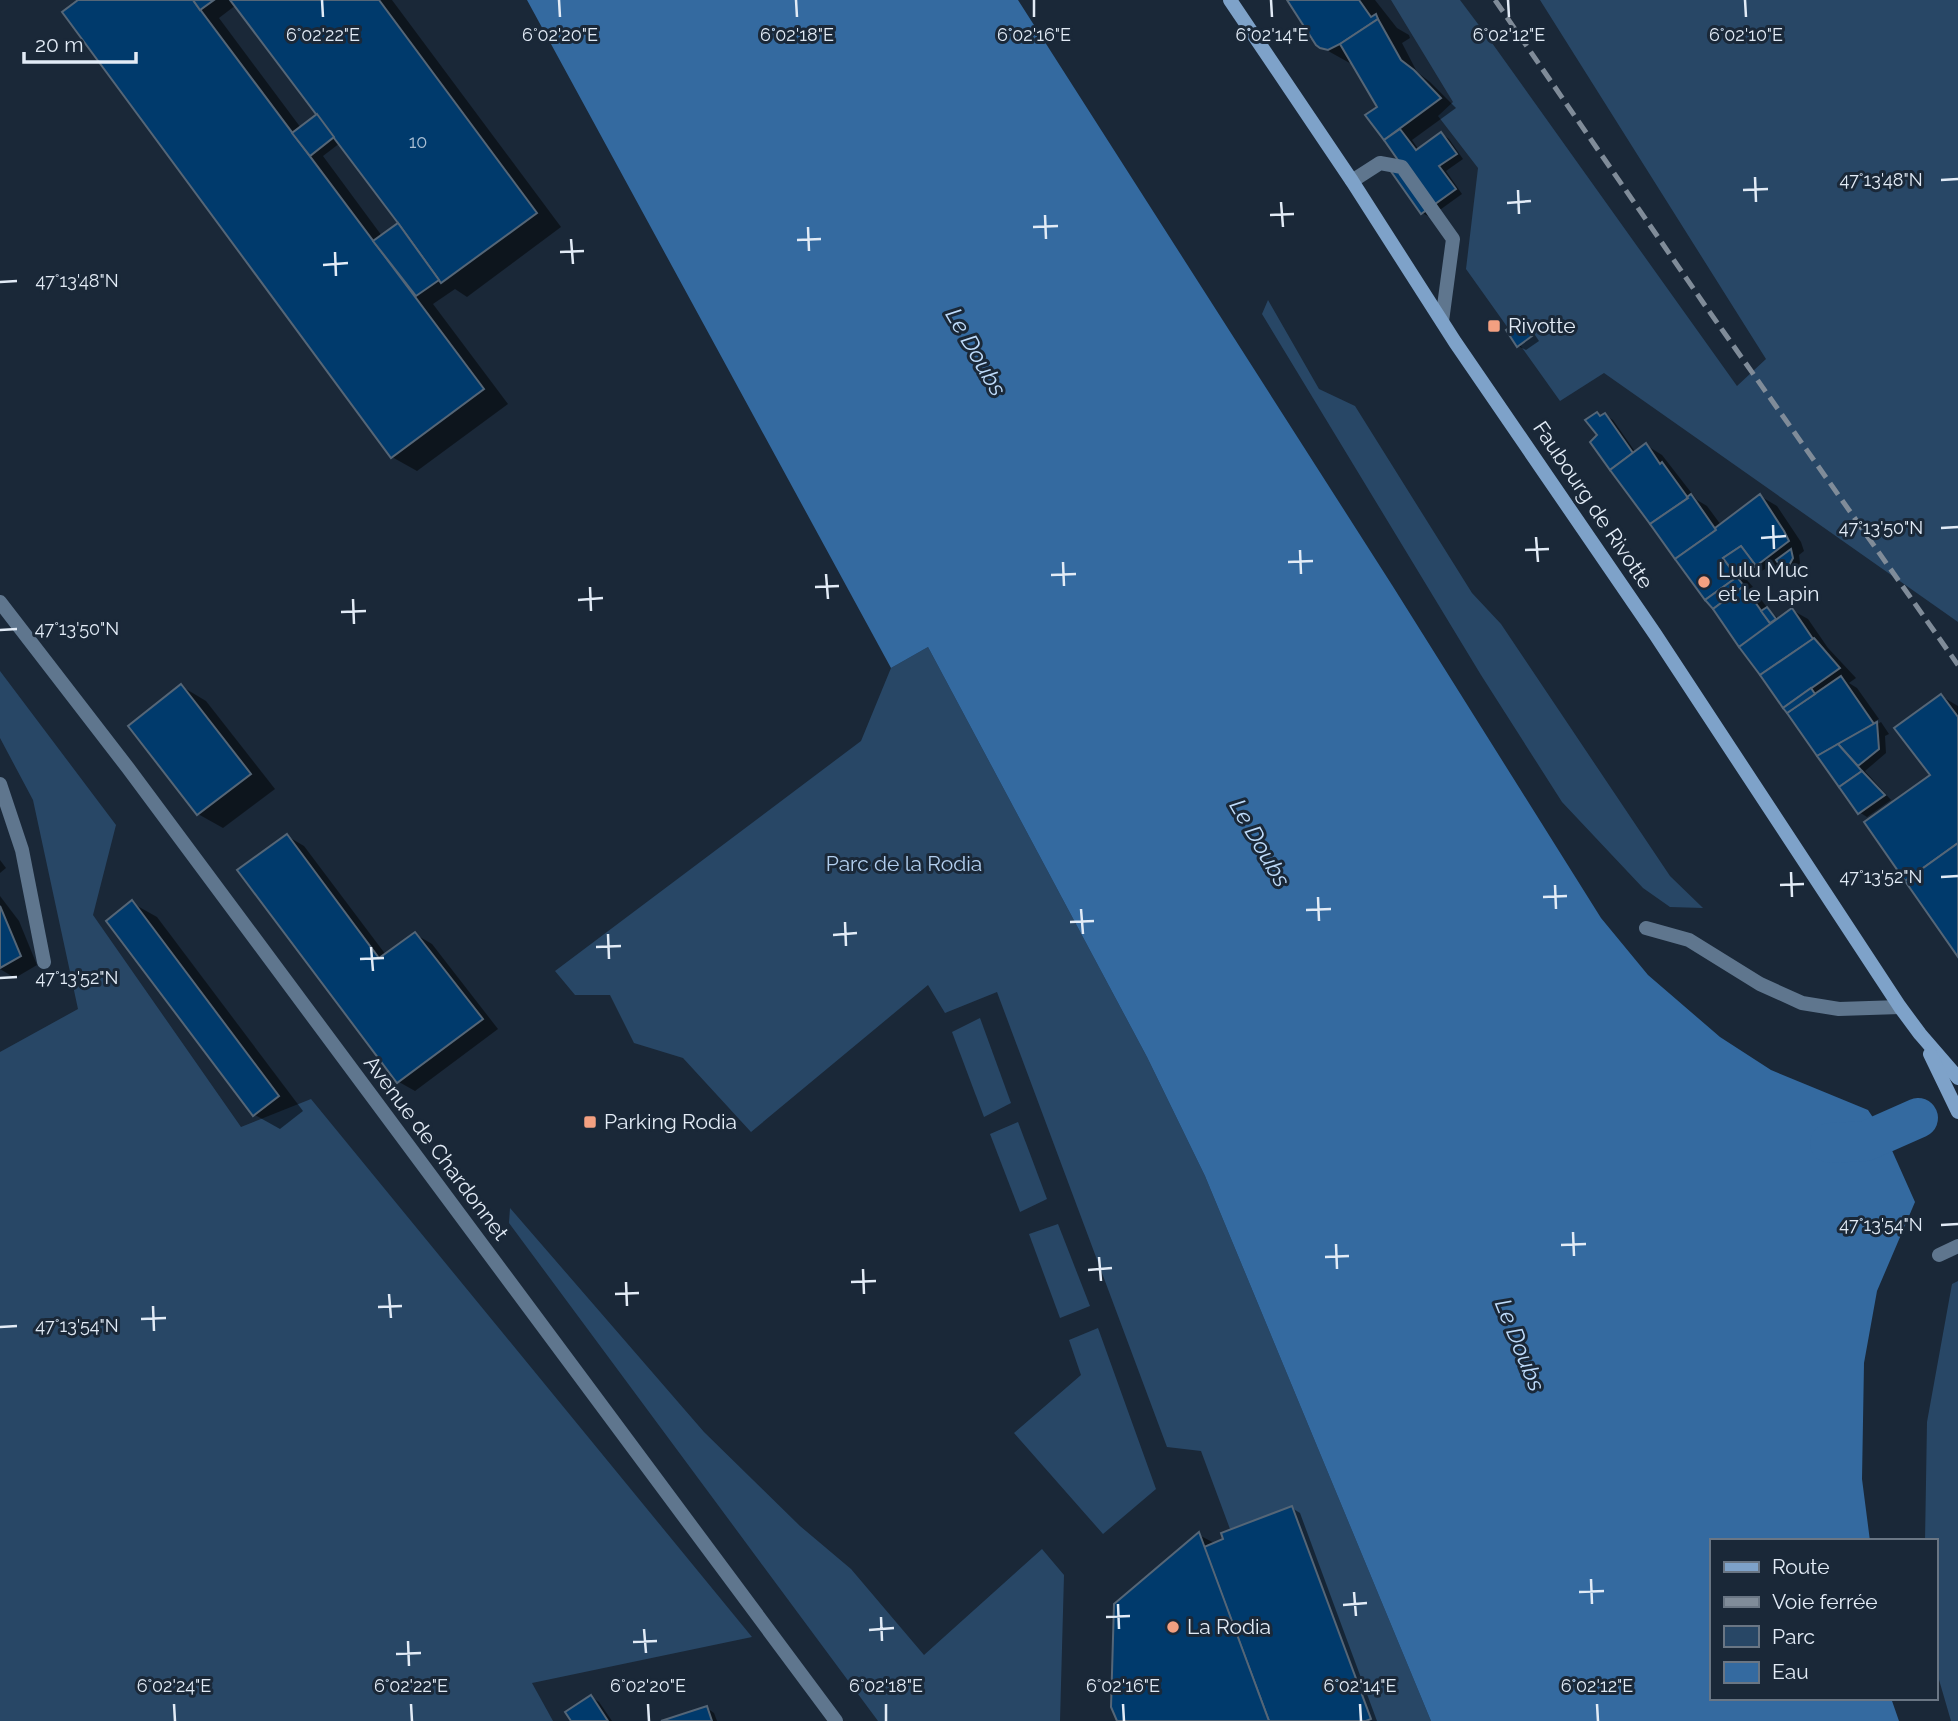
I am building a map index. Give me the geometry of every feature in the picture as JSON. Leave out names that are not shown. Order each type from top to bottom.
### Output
[{"type":"main road","name":"Faubourg de Rivotte","points":[[1230,0],[1442,321],[1655,634],[1900,1007],[1958,1078]]},
{"type":"main road","name":"Faubourg de Rivotte","points":[[1920,1034],[1958,1112]]},
{"type":"street","points":[[1352,181],[1380,163],[1402,167],[1454,239],[1442,321]]},
{"type":"street","name":"Avenue de Chardonnet","points":[[0,602],[136,779],[835,1721]]},
{"type":"street","points":[[0,785],[22,850],[44,962]]},
{"type":"street","points":[[1646,928],[1689,940],[1760,984],[1802,1003],[1839,1009],[1900,1007]]},
{"type":"street","points":[[1939,1255],[1958,1246]]},
{"type":"green space","points":[[1391,0],[1460,0],[1737,386],[1766,359],[1540,0],[1958,0],[1958,622],[1604,373],[1560,401],[1466,269],[1478,168],[1438,116],[1453,102]]},
{"type":"green space","points":[[1268,300],[1319,389],[1355,406],[1472,593],[1501,624],[1670,876],[1703,908],[1670,907],[1643,888],[1562,802],[1481,675],[1262,314]]},
{"type":"green space","name":"Parc de la Rodia","points":[[928,647],[1147,1057],[1205,1176],[1431,1721],[1366,1721],[1371,1719],[1292,1507],[1230,1529],[1201,1451],[1167,1447],[997,992],[945,1013],[928,985],[751,1132],[683,1058],[634,1043],[610,995],[575,995],[555,971],[861,741],[891,668]]},
{"type":"green space","points":[[0,671],[116,825],[93,915],[241,1127],[311,1099],[752,1637],[532,1683],[553,1721],[0,1721],[0,1052],[78,1009],[33,800],[0,738]]},
{"type":"green space","points":[[980,1018],[1011,1103],[984,1117],[952,1032]]},
{"type":"green space","points":[[1018,1122],[1047,1199],[1020,1212],[990,1134]]},
{"type":"green space","points":[[510,1208],[704,1432],[800,1526],[851,1569],[924,1655],[1042,1549],[1064,1575],[1060,1721],[878,1721],[509,1223]]},
{"type":"green space","points":[[1058,1224],[1090,1306],[1060,1318],[1029,1234]]},
{"type":"green space","points":[[1958,1281],[1958,1721],[1951,1721],[1937,1673],[1937,1539],[1925,1539],[1927,1422],[1952,1284]]},
{"type":"green space","points":[[1098,1328],[1156,1489],[1103,1534],[1014,1433],[1081,1375],[1069,1340]]},
{"type":"water","name":"Le Doubs","points":[[527,0],[1018,0],[1601,918],[1648,975],[1720,1037],[1771,1070],[1868,1110],[1886,1137],[1915,1202],[1877,1291],[1864,1363],[1862,1479],[1870,1539],[1710,1539],[1710,1700],[1892,1700],[1899,1721],[1431,1721],[1205,1176],[1147,1057],[928,647],[891,668]]},
{"type":"building","points":[[78,0],[193,0],[484,389],[391,458],[62,12]]},
{"type":"building","points":[[193,0],[214,0],[200,10]]},
{"type":"building","points":[[230,0],[379,0],[537,213],[441,283]]},
{"type":"building","points":[[1287,0],[1359,0],[1371,17],[1376,14],[1378,19],[1328,50],[1316,45]]},
{"type":"building","points":[[1378,19],[1401,60],[1441,98],[1384,140],[1365,115],[1377,107],[1340,44]]},
{"type":"building","points":[[317,114],[334,137],[310,156],[292,133]]},
{"type":"building","points":[[1400,129],[1416,150],[1441,132],[1457,154],[1439,166],[1456,189],[1421,214],[1390,170],[1400,163],[1384,140]]},
{"type":"building","points":[[398,223],[439,280],[416,296],[373,241]]},
{"type":"building","points":[[1521,320],[1532,336],[1517,347],[1506,330]]},
{"type":"building","points":[[1597,412],[1600,416],[1605,413],[1633,453],[1610,470],[1590,442],[1597,435],[1585,420]]},
{"type":"building","points":[[1646,443],[1688,498],[1650,524],[1610,470]]},
{"type":"building","points":[[1691,494],[1716,530],[1675,559],[1650,524]]},
{"type":"building","points":[[1760,494],[1789,541],[1756,566],[1741,546],[1723,558],[1737,577],[1705,600],[1675,559]]},
{"type":"building","points":[[1741,546],[1756,566],[1737,577],[1723,558]]},
{"type":"building","points":[[1791,549],[1793,558],[1785,573],[1776,560]]},
{"type":"building","points":[[1737,577],[1744,586],[1713,609],[1705,600]]},
{"type":"building","points":[[1744,586],[1771,625],[1739,647],[1713,609]]},
{"type":"building","points":[[1767,607],[1776,619],[1770,623],[1761,611]]},
{"type":"building","points":[[1792,608],[1813,639],[1760,675],[1739,647]]},
{"type":"building","points":[[1814,638],[1840,668],[1783,708],[1760,675]]},
{"type":"building","points":[[1841,676],[1874,724],[1817,756],[1787,713]]},
{"type":"building","points":[[181,684],[251,774],[197,815],[128,726]]},
{"type":"building","points":[[1811,688],[1815,694],[1787,713],[1783,708]]},
{"type":"building","points":[[1941,694],[1958,717],[1958,843],[1905,881],[1864,822],[1930,775],[1894,728]]},
{"type":"building","points":[[1877,722],[1879,749],[1858,766],[1838,744]]},
{"type":"building","points":[[1838,744],[1862,771],[1839,787],[1817,756]]},
{"type":"building","points":[[1862,771],[1885,795],[1858,814],[1839,787]]},
{"type":"building","points":[[287,834],[379,958],[415,932],[483,1019],[397,1083],[237,870]]},
{"type":"building","points":[[1958,843],[1958,957],[1905,881]]},
{"type":"building","points":[[132,900],[279,1096],[253,1116],[106,921]]},
{"type":"building","points":[[0,906],[21,956],[0,968]]},
{"type":"building","points":[[1292,1506],[1371,1719],[1366,1721],[1269,1721],[1204,1547],[1223,1539],[1221,1533]]},
{"type":"building","name":"La Rodia","points":[[1199,1532],[1269,1721],[1117,1721],[1111,1707],[1114,1604]]},
{"type":"building","points":[[591,1695],[608,1721],[571,1721],[565,1712]]},
{"type":"building","points":[[707,1706],[712,1721],[661,1721]]},
{"type":"waterway","points":[[1830,1143],[1866,1141],[1918,1118]]},
{"type":"railway","points":[[1495,0],[1704,304],[1958,665]]},
{"type":"place","name":"Rivotte","points":[[1494,326]]},
{"type":"place","name":"Lulu Muc et le Lapin","points":[[1704,582]]},
{"type":"place","name":"Parking Rodia","points":[[590,1122]]},
{"type":"place","name":"La Rodia","points":[[1173,1627]]}]
